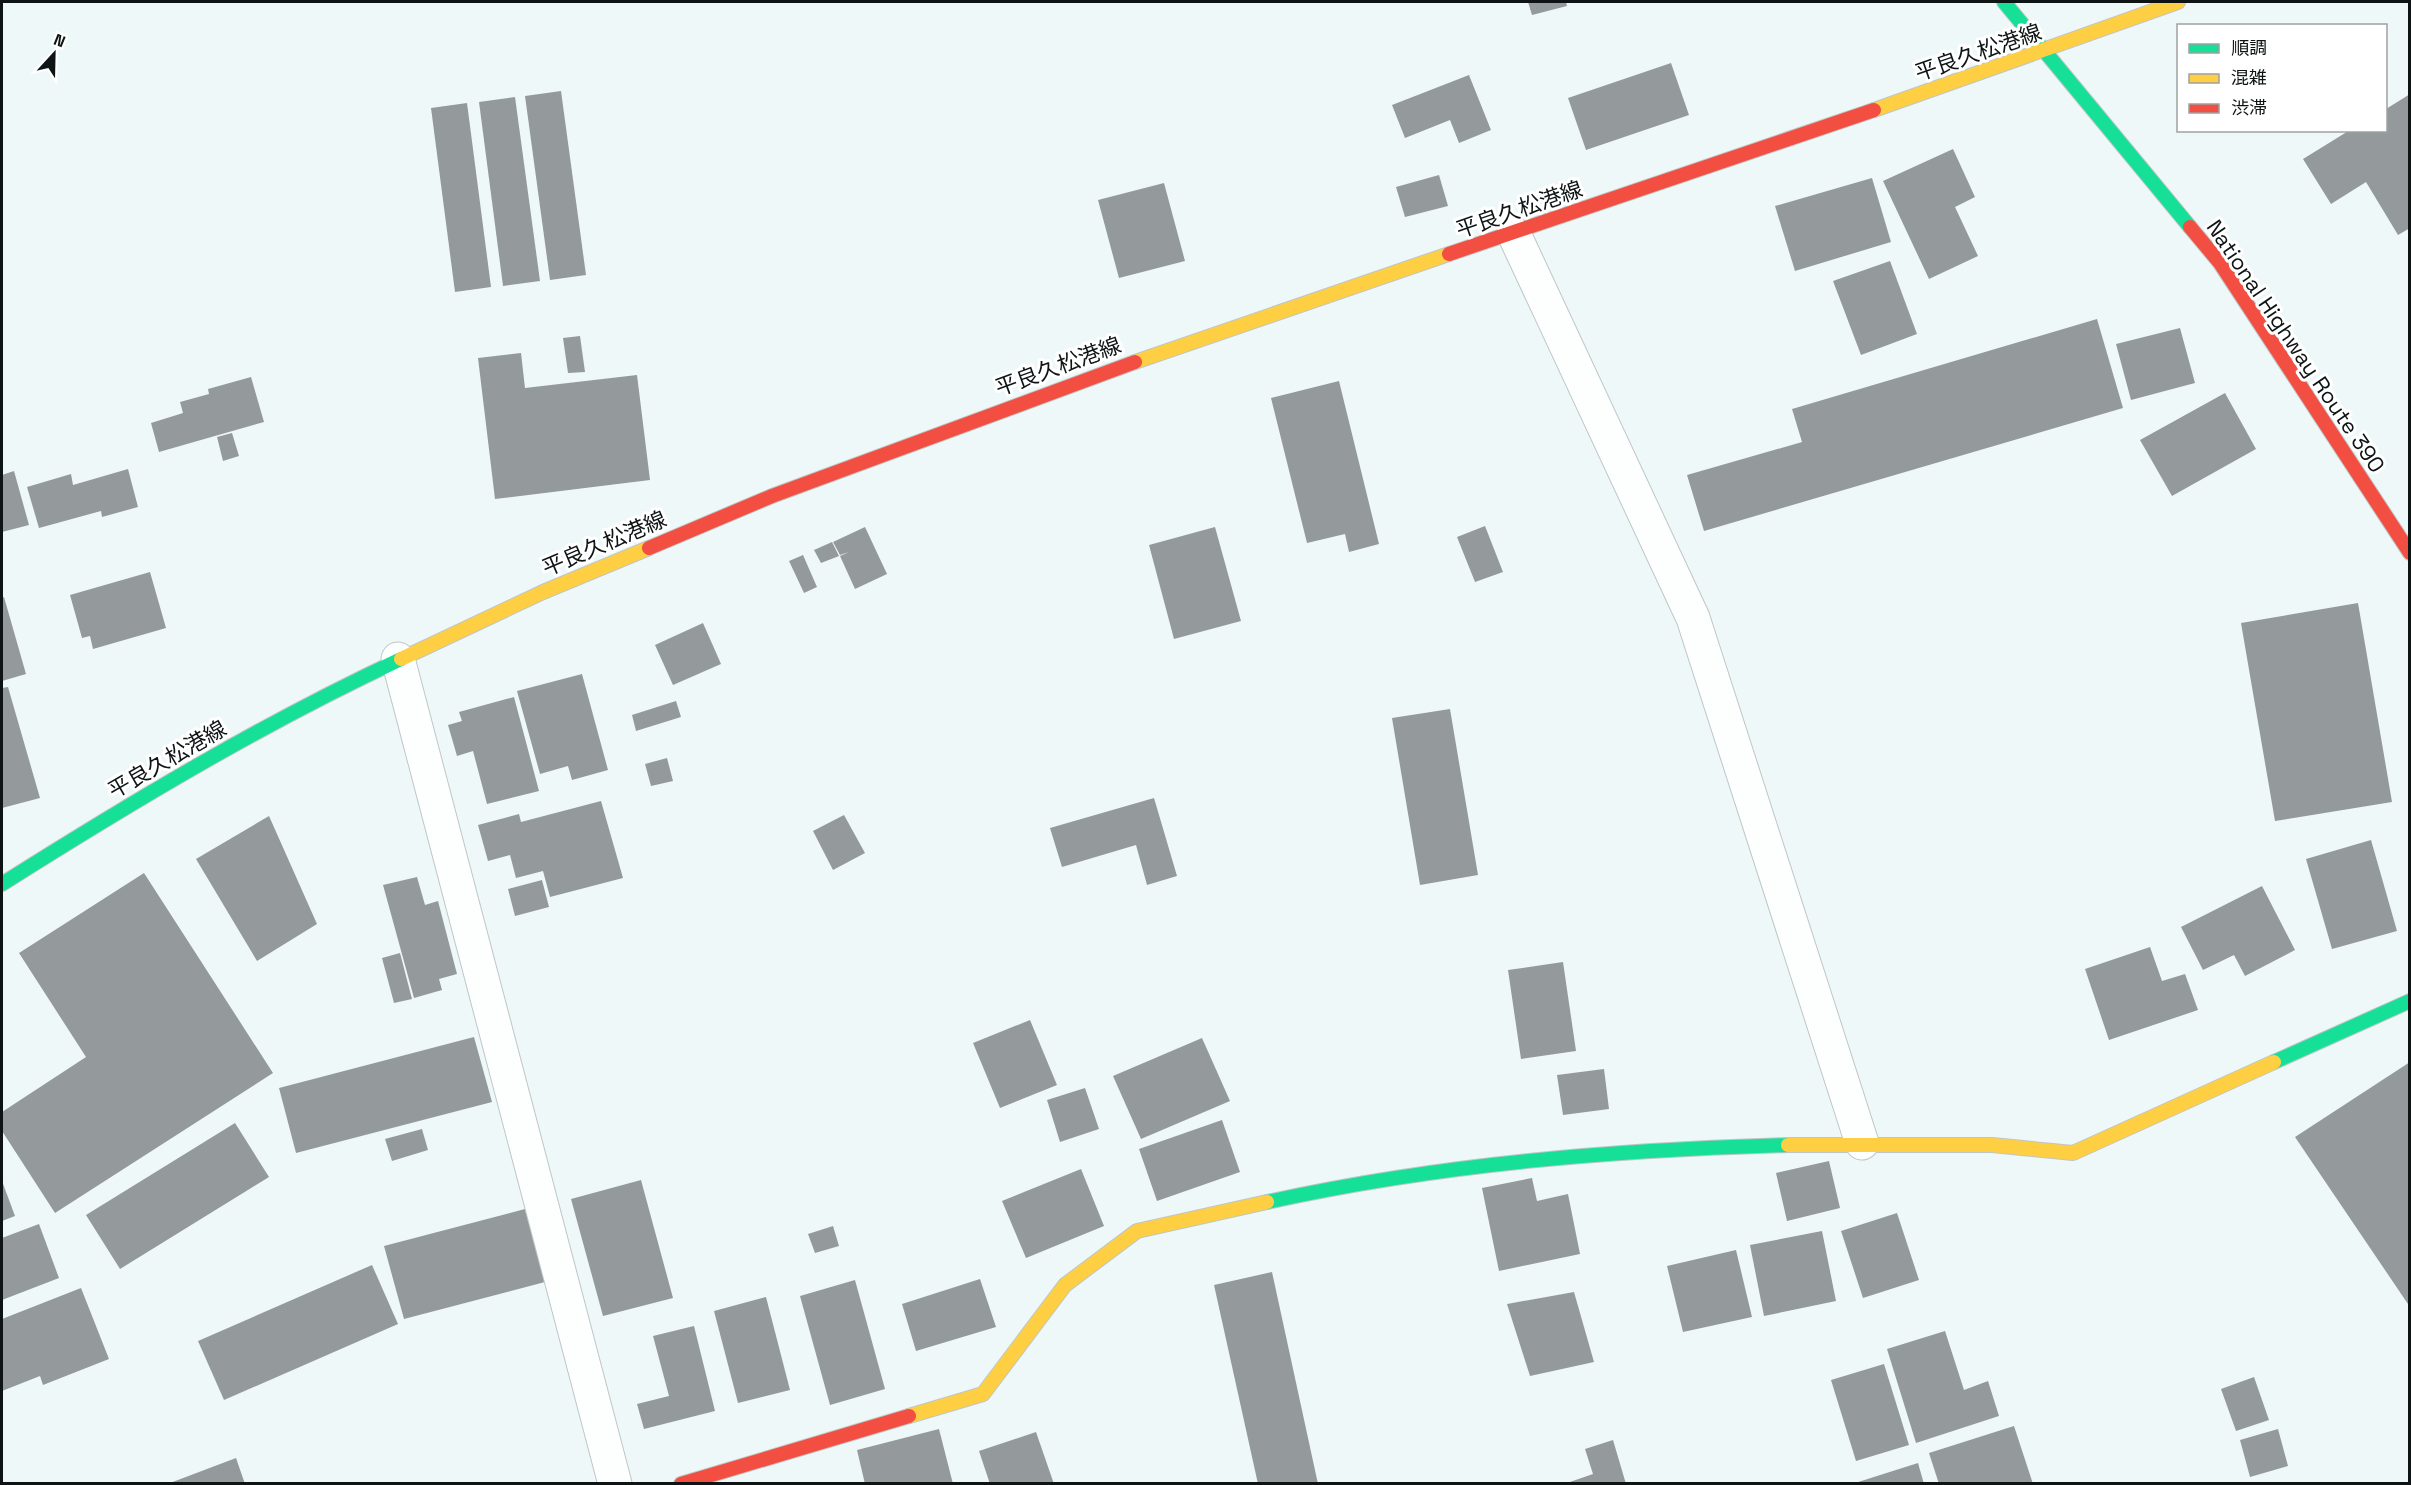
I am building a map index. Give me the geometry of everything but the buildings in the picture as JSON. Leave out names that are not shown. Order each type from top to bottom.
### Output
[{"type":"main road","name":"National Highway Route 390","points":[[2004,2],[2047,51],[2220,263],[2409,553]]},
{"type":"main road","name":"平良久松港線","points":[[2,884],[223,750],[313,700],[597,567],[813,481],[1125,363],[1514,234],[2047,51],[2178,2]]},
{"type":"main road","points":[[681,1484],[983,1394],[1065,1285],[1137,1231],[1356,1182],[1516,1161],[1674,1148],[1862,1143],[1992,1145],[2073,1153],[2409,1001]]},
{"type":"street","points":[[1514,234],[1693,618],[1862,1143]]},
{"type":"street","points":[[398,659],[615,1484]]},
{"type":"traffic: fast","points":[[2004,2],[2190,227]]},
{"type":"traffic: fast","points":[[2,884],[198,765],[298,710],[401,659]]},
{"type":"traffic: fast","points":[[2274,1062],[2410,1001]]},
{"type":"traffic: fast","points":[[1267,1202],[1396,1178],[1526,1161],[1722,1147],[1788,1145]]},
{"type":"traffic: slow","points":[[1874,110],[2178,2]]},
{"type":"traffic: slow","points":[[1135,362],[1449,254]]},
{"type":"traffic: slow","points":[[401,659],[543,592],[649,548]]},
{"type":"traffic: slow","points":[[1788,1145],[1992,1145],[2073,1153],[2274,1062]]},
{"type":"traffic: slow","points":[[909,1416],[983,1394],[1065,1285],[1137,1231],[1267,1202]]},
{"type":"traffic: jam","points":[[1449,254],[1874,110]]},
{"type":"traffic: jam","points":[[2190,227],[2220,263],[2410,553]]},
{"type":"traffic: jam","points":[[649,548],[772,496],[1135,362]]},
{"type":"traffic: jam","points":[[681,1484],[909,1416]]}]
